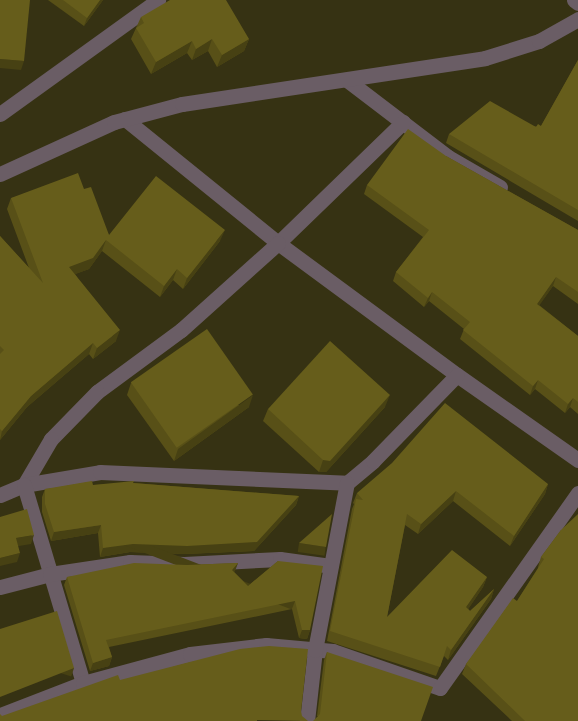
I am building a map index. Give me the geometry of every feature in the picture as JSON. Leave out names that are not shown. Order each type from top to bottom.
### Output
[{"type":"street","points":[[0,114],[158,0]]},
{"type":"street","points":[[574,0],[578,3]]},
{"type":"street","points":[[0,174],[125,119],[182,104],[484,58],[538,41],[578,19]]},
{"type":"street","points":[[347,80],[448,157],[518,197]]},
{"type":"street","points":[[125,119],[278,243],[457,375],[578,460]]},
{"type":"street","points":[[83,683],[24,485],[51,439],[97,392],[181,330],[278,243],[403,122]]},
{"type":"street","points":[[307,721],[315,650],[347,483],[457,375]]},
{"type":"street","points":[[0,495],[24,485],[100,471],[347,483]]},
{"type":"street","points":[[0,715],[83,683],[190,654],[266,645],[333,651],[440,688],[578,493]]},
{"type":"street","points":[[0,587],[50,574],[130,562],[184,564],[280,559],[331,566]]},
{"type":"building","points":[[0,0],[30,0],[24,61],[0,59]]},
{"type":"building","points":[[63,0],[100,0],[87,18]]},
{"type":"building","points":[[170,0],[226,0],[249,39],[222,55],[212,39],[196,49],[192,41],[156,62],[136,28],[144,23],[141,17]]},
{"type":"building","points":[[578,60],[578,210],[449,134],[490,101],[536,127],[538,124],[541,126]]},
{"type":"building","points":[[408,129],[446,156],[578,230],[578,292],[556,277],[537,304],[578,336],[578,402],[573,398],[568,404],[538,380],[533,386],[463,330],[470,322],[432,292],[428,298],[396,272],[429,230],[367,185]]},
{"type":"building","points":[[78,173],[84,189],[91,187],[109,235],[156,176],[225,230],[187,278],[177,269],[164,286],[106,240],[93,258],[69,267],[120,330],[97,348],[93,343],[31,396],[2,431],[0,429],[0,354],[4,350],[0,346],[0,236],[43,283],[11,198]]},
{"type":"building","points":[[207,329],[253,395],[177,448],[131,382]]},
{"type":"building","points":[[330,341],[390,395],[330,461],[323,460],[268,409]]},
{"type":"building","points":[[445,403],[548,484],[514,536],[456,491],[421,524],[407,514],[387,617],[452,550],[487,577],[466,607],[470,611],[494,589],[451,650],[447,646],[440,667],[330,631],[356,499],[363,500],[357,493],[392,463]]},
{"type":"building","points":[[92,481],[93,485],[134,481],[133,483],[299,496],[257,542],[187,546],[133,544],[103,548],[101,525],[54,532],[45,504],[45,489]]},
{"type":"building","points":[[27,509],[34,535],[16,538],[20,553],[0,558],[0,517]]},
{"type":"building","points":[[332,514],[326,547],[299,543]]},
{"type":"building","points":[[578,514],[578,721],[525,721],[466,664],[513,598],[517,601],[544,559],[541,557],[561,530]]},
{"type":"building","points":[[278,561],[323,566],[310,630],[302,630],[295,601],[106,640],[112,657],[93,663],[67,577],[134,563],[187,565],[238,563],[232,570],[248,586]]},
{"type":"building","points":[[57,611],[74,668],[0,697],[0,629]]},
{"type":"building","points":[[269,646],[308,649],[301,711],[302,716],[308,721],[0,721],[0,714],[2,716],[118,675],[120,680],[240,649]]},
{"type":"building","points":[[327,652],[433,687],[421,721],[313,721],[320,714]]}]
